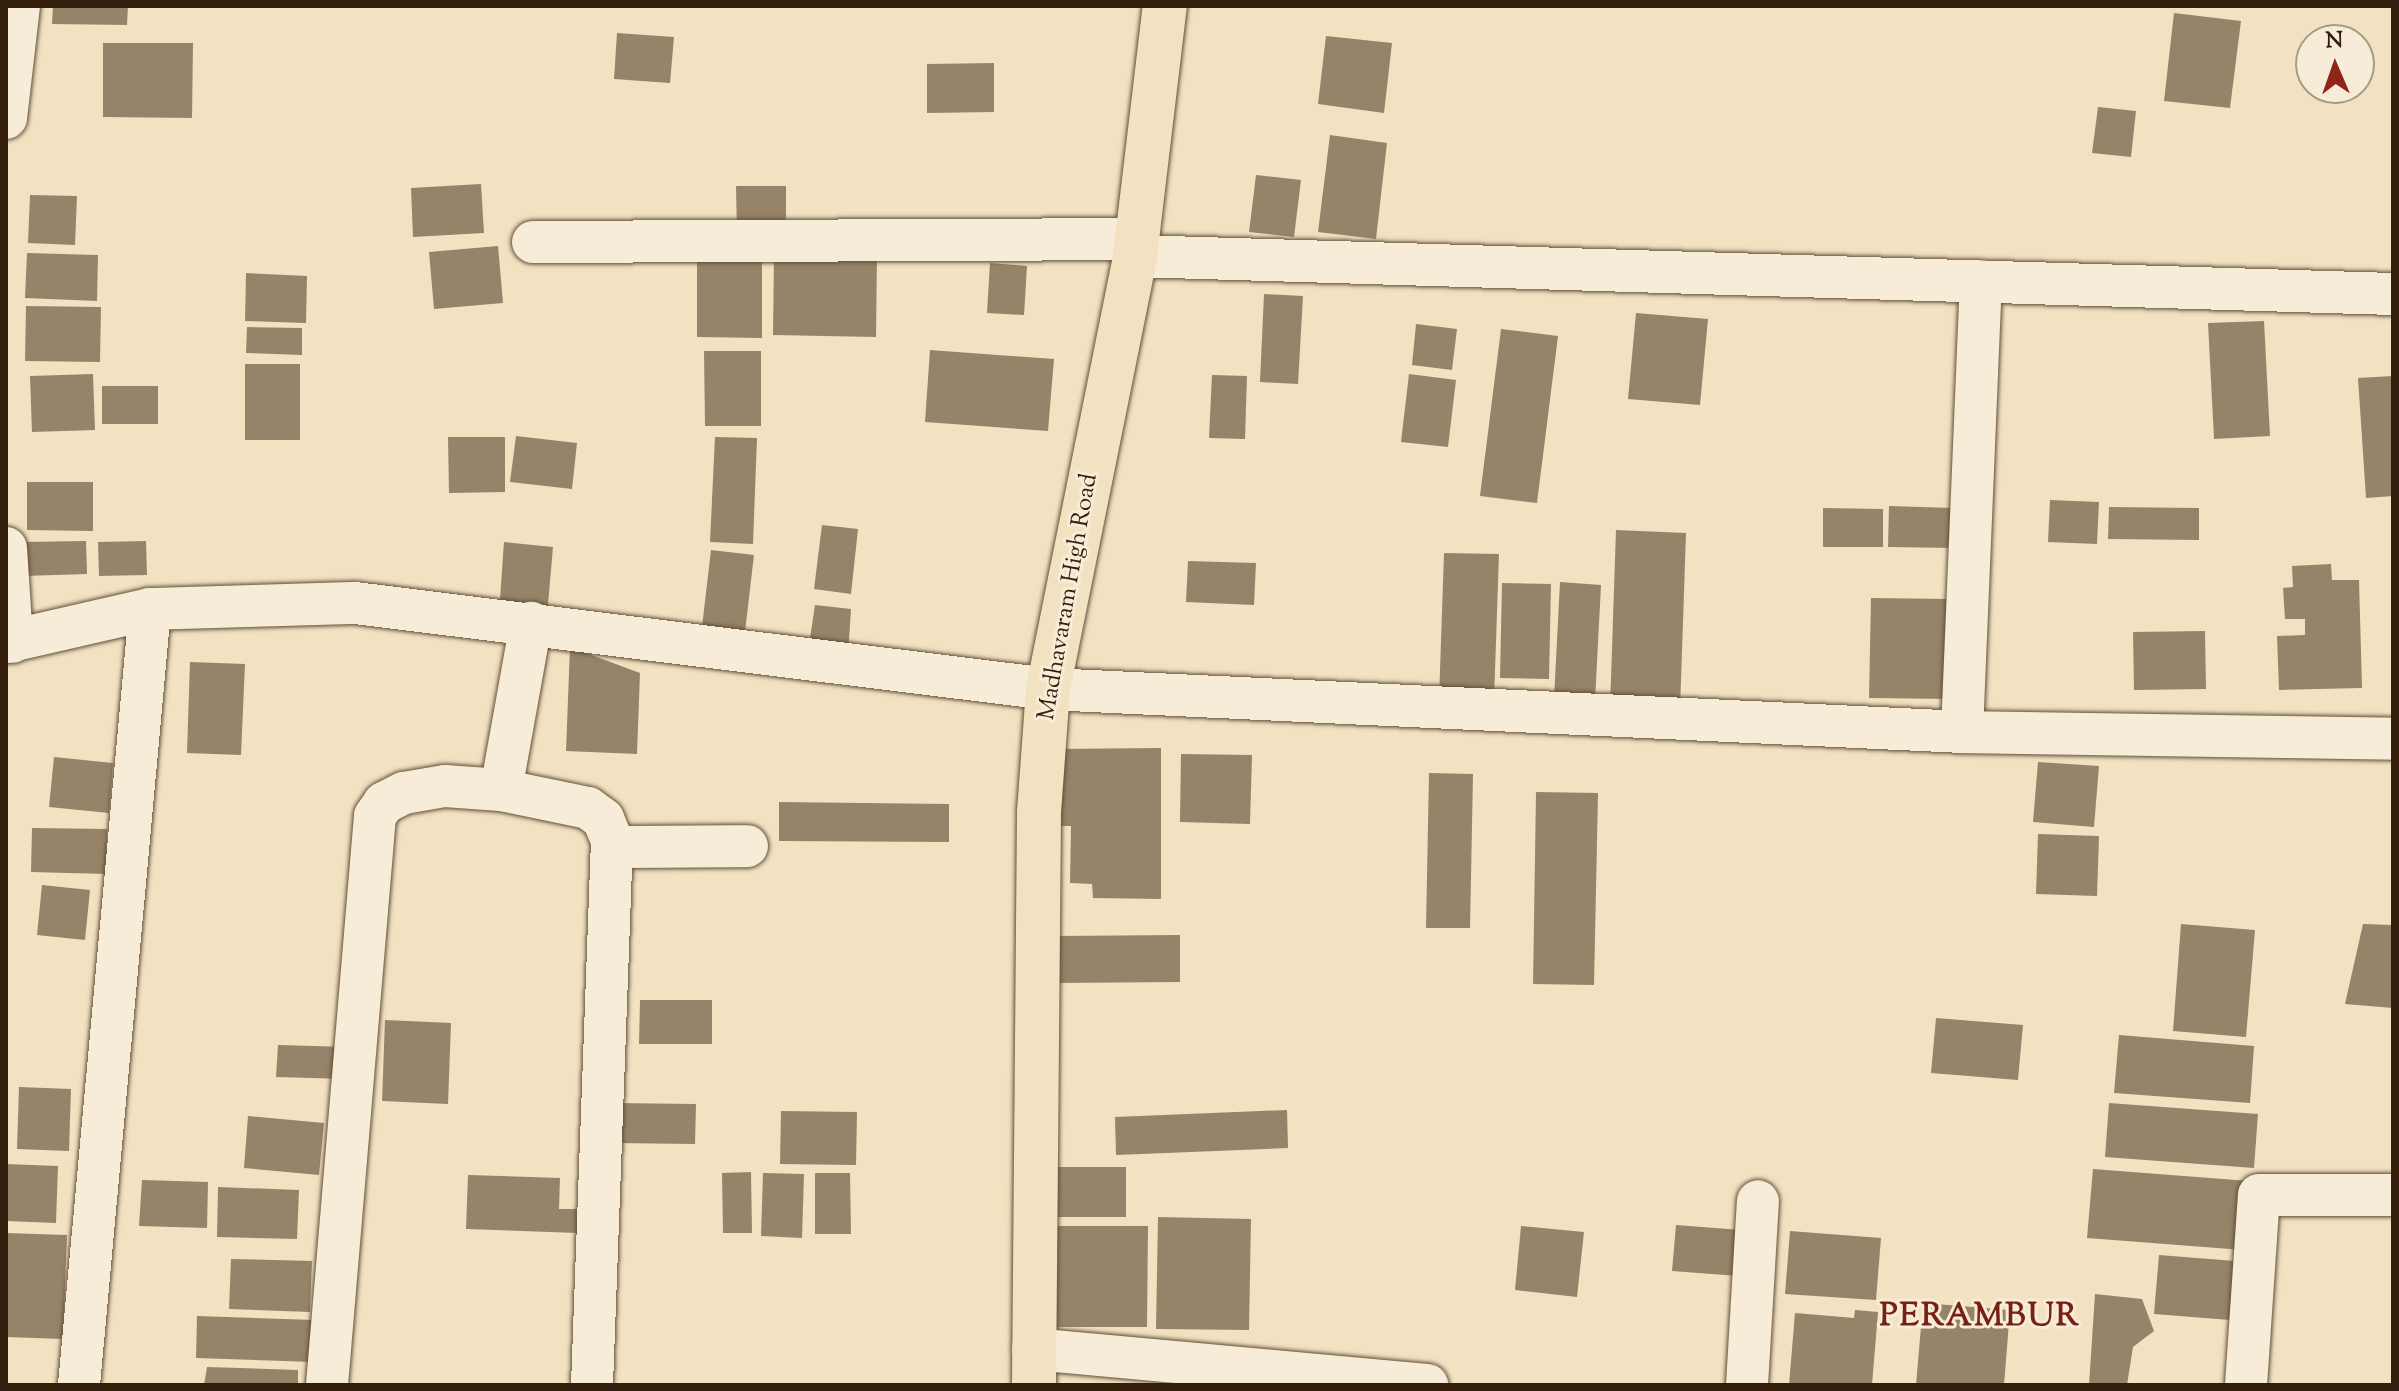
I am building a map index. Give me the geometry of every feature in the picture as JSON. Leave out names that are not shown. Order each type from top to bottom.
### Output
[{"type":"main road","name":"Madhavaram High Road","points":[[1034,1367],[1039,812],[1048,689],[1136,247],[1165,6]]},
{"type":"street","points":[[6,118],[19,6]]},
{"type":"street","points":[[533,242],[1136,247],[1981,281],[2393,294]]},
{"type":"street","points":[[1962,732],[1981,281]]},
{"type":"street","points":[[6,548],[9,642],[150,609],[355,603],[531,623],[652,643],[1048,689],[1962,732],[2393,739]]},
{"type":"street","points":[[79,1385],[150,609]]},
{"type":"street","points":[[501,790],[531,623]]},
{"type":"street","points":[[327,1385],[375,816],[384,803],[422,788],[501,790],[588,808],[603,819],[614,847],[592,1385]]},
{"type":"street","points":[[614,847],[747,846]]},
{"type":"street","points":[[2246,1385],[2259,1195],[2393,1195]]},
{"type":"street","points":[[1747,1385],[1758,1201]]},
{"type":"street","points":[[1034,1367],[1427,1385]]},
{"type":"building","points":[[53,6],[128,6],[127,25],[52,24]]},
{"type":"building","points":[[2174,13],[2241,21],[2230,108],[2164,101]]},
{"type":"building","points":[[617,33],[674,37],[670,83],[614,79]]},
{"type":"building","points":[[1326,36],[1392,43],[1384,113],[1318,104]]},
{"type":"building","points":[[103,43],[193,43],[192,118],[103,117]]},
{"type":"building","points":[[994,63],[994,112],[927,113],[927,64]]},
{"type":"building","points":[[2098,107],[2136,111],[2131,157],[2092,153]]},
{"type":"building","points":[[1330,135],[1387,143],[1376,239],[1318,232]]},
{"type":"building","points":[[1256,175],[1301,180],[1294,237],[1249,232]]},
{"type":"building","points":[[481,184],[484,233],[413,237],[411,188]]},
{"type":"building","points":[[736,186],[786,186],[786,234],[737,234]]},
{"type":"building","points":[[30,195],[77,196],[75,245],[28,243]]},
{"type":"building","points":[[498,246],[503,303],[434,309],[429,252]]},
{"type":"building","points":[[27,253],[98,255],[97,301],[25,298]]},
{"type":"building","points":[[774,254],[877,254],[876,337],[773,335]]},
{"type":"building","points":[[697,257],[762,257],[762,338],[697,337]]},
{"type":"building","points":[[990,263],[1027,266],[1024,315],[987,313]]},
{"type":"building","points":[[246,273],[307,276],[306,323],[245,321]]},
{"type":"building","points":[[1264,294],[1303,296],[1298,384],[1260,382]]},
{"type":"building","points":[[26,306],[101,307],[100,362],[25,361]]},
{"type":"building","points":[[1636,313],[1708,319],[1700,405],[1628,399]]},
{"type":"building","points":[[2264,321],[2270,436],[2214,439],[2208,323]]},
{"type":"building","points":[[1416,324],[1457,329],[1452,370],[1412,365]]},
{"type":"building","points":[[247,327],[302,328],[302,355],[246,353]]},
{"type":"building","points":[[1501,329],[1558,336],[1537,503],[1480,496]]},
{"type":"building","points":[[930,350],[1054,359],[1048,431],[925,422]]},
{"type":"building","points":[[704,351],[761,351],[761,426],[705,426]]},
{"type":"building","points":[[245,364],[300,364],[300,440],[245,440]]},
{"type":"building","points":[[93,374],[95,430],[32,432],[30,376]]},
{"type":"building","points":[[1409,374],[1456,380],[1448,447],[1401,442]]},
{"type":"building","points":[[1212,375],[1247,376],[1245,439],[1209,438]]},
{"type":"building","points":[[2393,376],[2393,496],[2366,498],[2358,378]]},
{"type":"building","points":[[102,386],[158,386],[158,424],[102,424]]},
{"type":"building","points":[[516,436],[577,443],[572,489],[510,482]]},
{"type":"building","points":[[448,437],[505,437],[505,492],[449,493]]},
{"type":"building","points":[[715,437],[757,438],[753,544],[710,542]]},
{"type":"building","points":[[27,482],[93,482],[93,531],[27,530]]},
{"type":"building","points":[[2050,500],[2099,502],[2097,544],[2048,542]]},
{"type":"building","points":[[1889,506],[1954,508],[1954,548],[1888,547]]},
{"type":"building","points":[[2109,507],[2199,508],[2199,540],[2108,539]]},
{"type":"building","points":[[1823,508],[1883,509],[1883,547],[1823,547]]},
{"type":"building","points":[[822,525],[858,529],[851,594],[814,589]]},
{"type":"building","points":[[1616,530],[1686,533],[1680,710],[1610,708]]},
{"type":"building","points":[[86,541],[87,574],[23,576],[22,542]]},
{"type":"building","points":[[146,541],[147,575],[99,576],[98,542]]},
{"type":"building","points":[[504,542],[553,547],[547,616],[499,613]]},
{"type":"building","points":[[711,550],[754,555],[743,649],[700,644]]},
{"type":"building","points":[[1444,553],[1499,554],[1494,700],[1439,699]]},
{"type":"building","points":[[1188,561],[1256,563],[1254,605],[1186,602]]},
{"type":"building","points":[[2331,564],[2332,580],[2359,580],[2362,688],[2279,690],[2277,636],[2305,635],[2305,619],[2285,619],[2283,588],[2293,587],[2292,566]]},
{"type":"building","points":[[1560,582],[1601,585],[1595,701],[1554,699]]},
{"type":"building","points":[[1502,583],[1551,584],[1549,679],[1500,678]]},
{"type":"building","points":[[1871,598],[1952,599],[1951,699],[1869,698]]},
{"type":"building","points":[[815,605],[851,609],[848,656],[808,652]]},
{"type":"building","points":[[2205,631],[2206,689],[2134,690],[2133,632]]},
{"type":"building","points":[[570,647],[640,673],[637,754],[566,751]]},
{"type":"building","points":[[190,662],[245,664],[241,755],[187,753]]},
{"type":"building","points":[[1161,748],[1161,899],[1093,898],[1092,884],[1070,883],[1071,826],[1055,826],[1054,749]]},
{"type":"building","points":[[1181,754],[1252,755],[1250,824],[1180,822]]},
{"type":"building","points":[[54,757],[113,763],[109,813],[49,807]]},
{"type":"building","points":[[2038,762],[2099,766],[2094,827],[2033,822]]},
{"type":"building","points":[[1429,773],[1473,774],[1470,928],[1426,928]]},
{"type":"building","points":[[1536,792],[1598,793],[1594,985],[1533,984]]},
{"type":"building","points":[[779,802],[949,804],[949,842],[779,841]]},
{"type":"building","points":[[32,828],[107,829],[106,874],[31,872]]},
{"type":"building","points":[[2038,834],[2099,836],[2097,896],[2036,894]]},
{"type":"building","points":[[42,885],[90,890],[85,940],[37,935]]},
{"type":"building","points":[[2181,924],[2255,930],[2246,1037],[2173,1031]]},
{"type":"building","points":[[2363,924],[2393,925],[2393,1008],[2345,1004]]},
{"type":"building","points":[[1180,935],[1180,982],[1055,983],[1055,936]]},
{"type":"building","points":[[640,1000],[712,1000],[712,1044],[639,1044]]},
{"type":"building","points":[[1936,1018],[2023,1025],[2018,1080],[1931,1073]]},
{"type":"building","points":[[385,1020],[451,1023],[448,1104],[382,1101]]},
{"type":"building","points":[[2119,1035],[2254,1046],[2250,1103],[2114,1093]]},
{"type":"building","points":[[278,1045],[348,1047],[347,1079],[276,1077]]},
{"type":"building","points":[[19,1087],[71,1089],[69,1151],[17,1149]]},
{"type":"building","points":[[615,1103],[696,1104],[695,1144],[614,1143]]},
{"type":"building","points":[[2109,1103],[2258,1114],[2254,1168],[2105,1157]]},
{"type":"building","points":[[1287,1110],[1288,1148],[1116,1155],[1115,1117]]},
{"type":"building","points":[[781,1111],[857,1112],[856,1165],[780,1164]]},
{"type":"building","points":[[248,1116],[324,1123],[319,1175],[244,1168]]},
{"type":"building","points":[[6,1164],[58,1166],[56,1223],[6,1221]]},
{"type":"building","points":[[1045,1167],[1126,1167],[1126,1217],[1046,1217]]},
{"type":"building","points":[[2093,1169],[2249,1181],[2243,1250],[2087,1238]]},
{"type":"building","points":[[751,1172],[752,1233],[723,1233],[722,1173]]},
{"type":"building","points":[[763,1173],[804,1174],[802,1238],[761,1236]]},
{"type":"building","points":[[815,1173],[850,1173],[851,1234],[815,1234]]},
{"type":"building","points":[[468,1175],[560,1178],[559,1209],[578,1209],[577,1233],[466,1229]]},
{"type":"building","points":[[142,1180],[208,1182],[207,1228],[139,1226]]},
{"type":"building","points":[[218,1187],[299,1190],[297,1239],[217,1237]]},
{"type":"building","points":[[1158,1217],[1251,1219],[1249,1330],[1156,1329]]},
{"type":"building","points":[[1676,1225],[1741,1230],[1738,1276],[1672,1271]]},
{"type":"building","points":[[1046,1226],[1148,1226],[1147,1327],[1046,1327]]},
{"type":"building","points":[[1521,1226],[1584,1232],[1577,1297],[1515,1290]]},
{"type":"building","points":[[1790,1231],[1881,1238],[1876,1300],[1785,1294]]},
{"type":"building","points":[[6,1233],[67,1235],[63,1339],[6,1337]]},
{"type":"building","points":[[2159,1255],[2235,1261],[2230,1320],[2154,1314]]},
{"type":"building","points":[[231,1259],[312,1261],[310,1312],[229,1309]]},
{"type":"building","points":[[2095,1294],[2142,1299],[2154,1331],[2133,1347],[2127,1385],[2089,1385]]},
{"type":"building","points":[[1923,1303],[2010,1310],[2004,1385],[1916,1385]]},
{"type":"building","points":[[1855,1310],[1878,1312],[1872,1385],[1789,1385],[1795,1313],[1854,1318]]},
{"type":"building","points":[[197,1316],[315,1320],[313,1362],[196,1358]]},
{"type":"building","points":[[207,1367],[298,1370],[298,1385],[204,1385]]},
{"type":"district","name":"PERAMBUR","points":[[1980,1317]]}]
